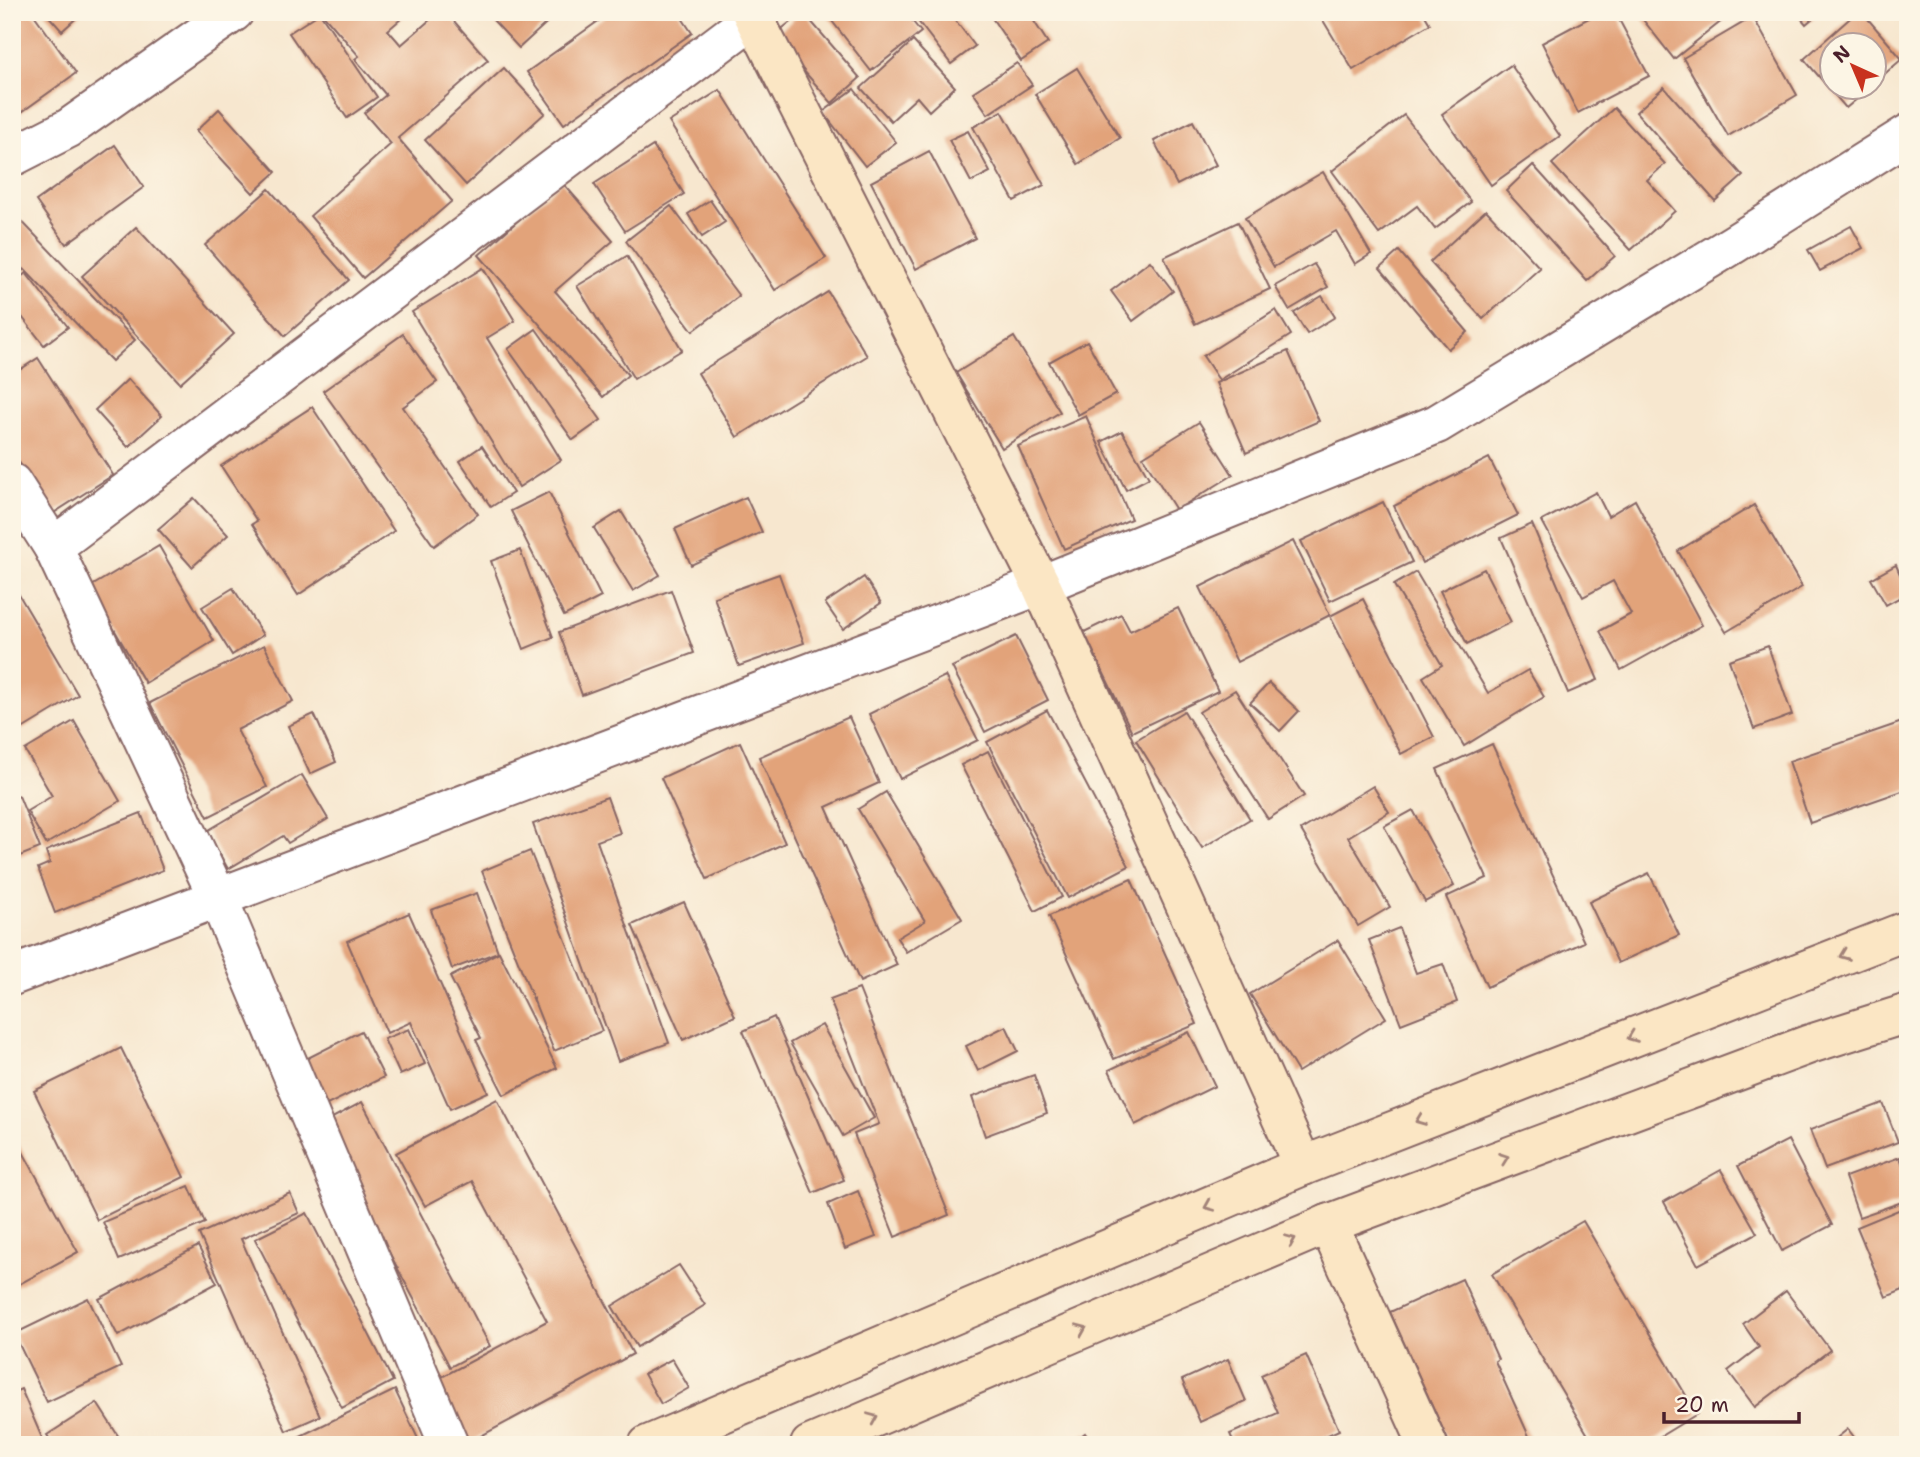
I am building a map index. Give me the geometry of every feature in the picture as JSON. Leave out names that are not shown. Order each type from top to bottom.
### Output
[{"type":"main road","points":[[755,14],[1041,585],[1303,1166]]},
{"type":"main road","points":[[648,1445],[1303,1166],[1908,930]]},
{"type":"main road","points":[[810,1445],[1328,1224],[1810,1044],[1908,1013]]},
{"type":"main road","points":[[1328,1224],[1419,1442]]},
{"type":"street","points":[[12,157],[69,128],[234,12]]},
{"type":"street","points":[[53,547],[755,14]]},
{"type":"street","points":[[12,976],[1041,585],[1437,424],[1734,244],[1908,134]]},
{"type":"street","points":[[12,483],[53,547],[218,898],[449,1445]]},
{"type":"building","points":[[25,12],[32,12],[76,73],[12,119],[12,21]]},
{"type":"building","points":[[45,12],[83,12],[62,31]]},
{"type":"building","points":[[321,12],[409,12],[388,30],[401,45],[439,12],[446,12],[488,60],[398,138],[452,201],[363,278],[310,216],[391,144],[364,113],[386,95],[355,59],[359,56]]},
{"type":"building","points":[[501,12],[549,12],[553,17],[519,48],[493,20]]},
{"type":"building","points":[[611,12],[678,12],[692,33],[564,124],[527,72]]},
{"type":"building","points":[[803,12],[860,78],[832,103],[773,36]]},
{"type":"building","points":[[825,12],[905,12],[921,32],[871,71]]},
{"type":"building","points":[[911,12],[949,12],[975,46],[951,64]]},
{"type":"building","points":[[988,12],[1028,12],[1048,43],[1021,61]]},
{"type":"building","points":[[1318,12],[1423,12],[1430,24],[1353,70]]},
{"type":"building","points":[[1600,12],[1615,12],[1649,76],[1578,113],[1542,43]]},
{"type":"building","points":[[1637,12],[1733,12],[1674,59]]},
{"type":"building","points":[[1796,12],[1820,12],[1806,24]]},
{"type":"building","points":[[1857,12],[1862,12],[1879,32],[1834,32]]},
{"type":"building","points":[[320,13],[377,97],[347,118],[289,33]]},
{"type":"building","points":[[1753,17],[1797,95],[1728,136],[1683,58]]},
{"type":"building","points":[[913,41],[955,87],[929,111],[917,97],[891,121],[861,88]]},
{"type":"building","points":[[1888,43],[1902,59],[1888,71]]},
{"type":"building","points":[[1818,47],[1818,75],[1804,59]]},
{"type":"building","points":[[1017,63],[1032,85],[988,114],[973,92]]},
{"type":"building","points":[[1511,65],[1560,136],[1491,185],[1442,114]]},
{"type":"building","points":[[504,68],[545,113],[466,185],[425,140]]},
{"type":"building","points":[[1077,68],[1120,138],[1078,164],[1035,94]]},
{"type":"building","points":[[1664,87],[1743,176],[1715,201],[1636,112]]},
{"type":"building","points":[[854,89],[896,142],[865,166],[823,112]]},
{"type":"building","points":[[720,90],[826,258],[775,290],[669,122]]},
{"type":"building","points":[[1841,102],[1853,102],[1846,108]]},
{"type":"building","points":[[1614,108],[1665,164],[1647,180],[1675,211],[1631,250],[1552,164]]},
{"type":"building","points":[[219,109],[276,172],[253,193],[196,131]]},
{"type":"building","points":[[1002,111],[1044,185],[1014,201],[973,127]]},
{"type":"building","points":[[1404,115],[1471,202],[1435,229],[1417,206],[1379,234],[1332,171]]},
{"type":"building","points":[[1193,121],[1216,165],[1177,185],[1154,141]]},
{"type":"building","points":[[968,131],[990,172],[971,182],[949,140]]},
{"type":"building","points":[[115,145],[144,187],[66,244],[36,201]]},
{"type":"building","points":[[653,146],[684,194],[625,231],[594,184]]},
{"type":"building","points":[[929,151],[975,238],[916,269],[871,182]]},
{"type":"building","points":[[1533,165],[1615,256],[1587,281],[1506,191]]},
{"type":"building","points":[[1323,172],[1371,254],[1355,264],[1336,231],[1274,267],[1245,218]]},
{"type":"building","points":[[562,182],[613,241],[555,291],[628,375],[603,397],[479,255]]},
{"type":"building","points":[[269,189],[349,280],[285,336],[205,245]]},
{"type":"building","points":[[710,200],[725,222],[702,237],[688,214]]},
{"type":"building","points":[[671,206],[739,296],[693,331],[626,241]]},
{"type":"building","points":[[1486,210],[1540,268],[1483,319],[1430,262]]},
{"type":"building","points":[[12,211],[135,340],[112,361],[24,269],[12,281]]},
{"type":"building","points":[[1238,222],[1270,289],[1195,324],[1164,257]]},
{"type":"building","points":[[1851,226],[1863,248],[1820,271],[1808,250]]},
{"type":"building","points":[[136,227],[234,334],[180,383],[82,276]]},
{"type":"building","points":[[1399,251],[1468,332],[1448,349],[1380,268]]},
{"type":"building","points":[[627,256],[682,350],[634,379],[577,286]]},
{"type":"building","points":[[1150,261],[1173,291],[1133,321],[1111,291]]},
{"type":"building","points":[[1314,264],[1328,287],[1289,310],[1275,286]]},
{"type":"building","points":[[483,268],[515,321],[487,338],[561,460],[519,487],[412,312]]},
{"type":"building","points":[[26,273],[68,327],[44,345],[12,304],[12,284]]},
{"type":"building","points":[[828,292],[867,356],[737,437],[698,373]]},
{"type":"building","points":[[1322,296],[1335,317],[1307,334],[1294,313]]},
{"type":"building","points":[[1276,310],[1291,335],[1219,380],[1203,356]]},
{"type":"building","points":[[536,329],[601,420],[573,440],[508,349]]},
{"type":"building","points":[[403,334],[437,382],[403,407],[478,514],[434,546],[323,391]]},
{"type":"building","points":[[1014,337],[1060,412],[1002,448],[956,373]]},
{"type":"building","points":[[1087,341],[1116,394],[1078,415],[1049,362]]},
{"type":"building","points":[[1288,351],[1319,421],[1246,453],[1216,383]]},
{"type":"building","points":[[38,358],[113,475],[52,514],[12,451],[12,375]]},
{"type":"building","points":[[128,379],[162,416],[128,447],[95,410]]},
{"type":"building","points":[[312,407],[394,531],[298,595],[252,524],[257,521],[221,466]]},
{"type":"building","points":[[1086,416],[1131,519],[1064,549],[1018,446]]},
{"type":"building","points":[[1199,422],[1233,475],[1176,510],[1143,457]]},
{"type":"building","points":[[1122,431],[1149,478],[1126,490],[1101,442]]},
{"type":"building","points":[[482,446],[513,493],[491,507],[460,461]]},
{"type":"building","points":[[1489,458],[1518,515],[1422,563],[1394,506]]},
{"type":"building","points":[[549,492],[601,597],[564,616],[511,511]]},
{"type":"building","points":[[1596,492],[1608,516],[1635,500],[1702,625],[1621,670],[1600,631],[1631,614],[1613,581],[1583,597],[1542,521]]},
{"type":"building","points":[[746,497],[762,532],[691,565],[675,529]]},
{"type":"building","points":[[194,498],[228,535],[192,567],[158,529]]},
{"type":"building","points":[[1383,502],[1412,562],[1330,601],[1301,541]]},
{"type":"building","points":[[1754,505],[1802,587],[1726,632],[1678,551]]},
{"type":"building","points":[[621,511],[660,575],[633,591],[594,528]]},
{"type":"building","points":[[1532,524],[1598,680],[1568,693],[1501,538]]},
{"type":"building","points":[[1293,541],[1330,615],[1237,662],[1200,587]]},
{"type":"building","points":[[159,546],[214,641],[145,683],[90,587]]},
{"type":"building","points":[[520,550],[553,637],[524,649],[491,561]]},
{"type":"building","points":[[1896,565],[1908,593],[1886,605],[1871,579]]},
{"type":"building","points":[[1484,569],[1511,622],[1467,644],[1440,591]]},
{"type":"building","points":[[1416,572],[1488,693],[1528,670],[1544,697],[1464,746],[1423,677],[1442,665],[1394,585]]},
{"type":"building","points":[[779,574],[804,643],[739,666],[714,597]]},
{"type":"building","points":[[864,577],[881,603],[843,629],[825,603]]},
{"type":"building","points":[[12,583],[78,695],[22,729],[12,714]]},
{"type":"building","points":[[233,588],[263,635],[232,655],[202,607]]},
{"type":"building","points":[[671,590],[694,653],[582,695],[559,632]]},
{"type":"building","points":[[1363,599],[1434,737],[1401,754],[1330,616]]},
{"type":"building","points":[[1178,608],[1218,691],[1132,732],[1084,632],[1121,614],[1130,631]]},
{"type":"building","points":[[1016,636],[1048,700],[985,732],[952,667]]},
{"type":"building","points":[[264,645],[293,701],[237,730],[267,787],[208,817],[150,703]]},
{"type":"building","points":[[1768,646],[1792,715],[1754,729],[1729,660]]},
{"type":"building","points":[[945,676],[978,740],[900,779],[869,714]]},
{"type":"building","points":[[1269,683],[1299,711],[1280,731],[1250,703]]},
{"type":"building","points":[[1235,690],[1304,796],[1268,819],[1199,712]]},
{"type":"building","points":[[1047,710],[1129,866],[1068,898],[987,742]]},
{"type":"building","points":[[1184,711],[1250,819],[1202,848],[1136,740]]},
{"type":"building","points":[[314,714],[336,762],[310,774],[288,726]]},
{"type":"building","points":[[849,717],[879,783],[826,807],[897,965],[860,982],[759,757]]},
{"type":"building","points":[[1908,720],[1908,789],[1810,823],[1789,761]]},
{"type":"building","points":[[74,721],[120,801],[46,844],[27,811],[52,796],[25,750]]},
{"type":"building","points":[[740,742],[785,843],[707,879],[661,778]]},
{"type":"building","points":[[1492,744],[1584,942],[1487,987],[1446,897],[1487,878],[1437,769]]},
{"type":"building","points":[[988,751],[1062,897],[1035,911],[961,765]]},
{"type":"building","points":[[302,775],[328,819],[288,843],[283,836],[228,869],[207,831]]},
{"type":"building","points":[[1373,786],[1389,812],[1348,837],[1390,907],[1358,926],[1301,830]]},
{"type":"building","points":[[886,792],[962,919],[906,952],[897,938],[925,921],[858,809]]},
{"type":"building","points":[[19,796],[40,848],[20,856],[12,837],[12,799]]},
{"type":"building","points":[[607,797],[620,833],[597,841],[669,1043],[618,1061],[533,824]]},
{"type":"building","points":[[1413,810],[1454,886],[1425,902],[1384,826]]},
{"type":"building","points":[[141,813],[163,870],[55,913],[38,868],[50,863],[46,851]]},
{"type":"building","points":[[530,851],[602,1031],[554,1051],[482,871]]},
{"type":"building","points":[[1649,873],[1679,935],[1618,963],[1589,902]]},
{"type":"building","points":[[1131,879],[1197,1024],[1114,1059],[1049,916]]},
{"type":"building","points":[[477,893],[498,952],[452,969],[431,910]]},
{"type":"building","points":[[684,902],[735,1016],[683,1040],[632,925]]},
{"type":"building","points":[[409,913],[488,1092],[450,1109],[411,1022],[387,1033],[347,941]]},
{"type":"building","points":[[1399,928],[1416,973],[1443,964],[1457,1002],[1401,1024],[1369,940]]},
{"type":"building","points":[[1338,940],[1386,1018],[1298,1072],[1250,994]]},
{"type":"building","points":[[499,952],[557,1068],[504,1095],[476,1040],[481,1038],[450,977]]},
{"type":"building","points":[[859,989],[949,1215],[895,1237],[854,1134],[879,1124],[830,1000]]},
{"type":"building","points":[[774,1017],[844,1180],[813,1193],[743,1031]]},
{"type":"building","points":[[822,1025],[874,1118],[843,1136],[790,1043]]},
{"type":"building","points":[[1006,1026],[1018,1051],[978,1071],[966,1046]]},
{"type":"building","points":[[409,1029],[425,1064],[400,1075],[384,1039]]},
{"type":"building","points":[[361,1031],[384,1077],[325,1106],[302,1061]]},
{"type":"building","points":[[1189,1032],[1215,1086],[1135,1125],[1109,1070]]},
{"type":"building","points":[[121,1048],[184,1177],[97,1220],[34,1091]]},
{"type":"building","points":[[1034,1075],[1047,1113],[985,1136],[972,1097]]},
{"type":"building","points":[[497,1099],[633,1354],[468,1443],[434,1381],[547,1321],[472,1181],[425,1206],[396,1153]]},
{"type":"building","points":[[362,1102],[490,1346],[450,1367],[321,1124]]},
{"type":"building","points":[[1883,1103],[1898,1142],[1825,1169],[1810,1130]]},
{"type":"building","points":[[12,1132],[78,1252],[16,1286],[12,1279]]},
{"type":"building","points":[[1788,1140],[1832,1225],[1782,1251],[1738,1166]]},
{"type":"building","points":[[1900,1157],[1908,1180],[1908,1200],[1859,1217],[1845,1177]]},
{"type":"building","points":[[1721,1170],[1757,1233],[1698,1265],[1664,1202]]},
{"type":"building","points":[[189,1186],[205,1223],[119,1260],[103,1222]]},
{"type":"building","points":[[858,1191],[876,1237],[845,1249],[828,1204]]},
{"type":"building","points":[[290,1193],[299,1213],[241,1239],[320,1416],[286,1431],[199,1234]]},
{"type":"building","points":[[1908,1206],[1908,1288],[1886,1297],[1857,1227]]},
{"type":"building","points":[[307,1213],[393,1381],[342,1408],[255,1239]]},
{"type":"building","points":[[1583,1221],[1697,1414],[1646,1445],[1594,1445],[1492,1274]]},
{"type":"building","points":[[198,1246],[217,1283],[118,1336],[99,1299]]},
{"type":"building","points":[[679,1265],[705,1305],[637,1347],[612,1306]]},
{"type":"building","points":[[1462,1279],[1533,1445],[1450,1445],[1390,1312]]},
{"type":"building","points":[[1786,1291],[1830,1350],[1755,1407],[1728,1371],[1759,1347],[1743,1324]]},
{"type":"building","points":[[88,1298],[121,1367],[47,1402],[14,1334]]},
{"type":"building","points":[[1306,1355],[1339,1430],[1306,1445],[1235,1445],[1230,1434],[1278,1413],[1261,1375]]},
{"type":"building","points":[[672,1359],[689,1388],[661,1404],[644,1374]]},
{"type":"building","points":[[1228,1359],[1246,1401],[1200,1422],[1182,1380]]},
{"type":"building","points":[[21,1389],[45,1445],[12,1445],[12,1393]]},
{"type":"building","points":[[395,1390],[421,1445],[282,1445]]},
{"type":"building","points":[[97,1403],[124,1445],[54,1445],[47,1435]]},
{"type":"building","points":[[1848,1429],[1860,1445],[1828,1445]]},
{"type":"building","points":[[1085,1433],[1094,1445],[1069,1445]]}]
